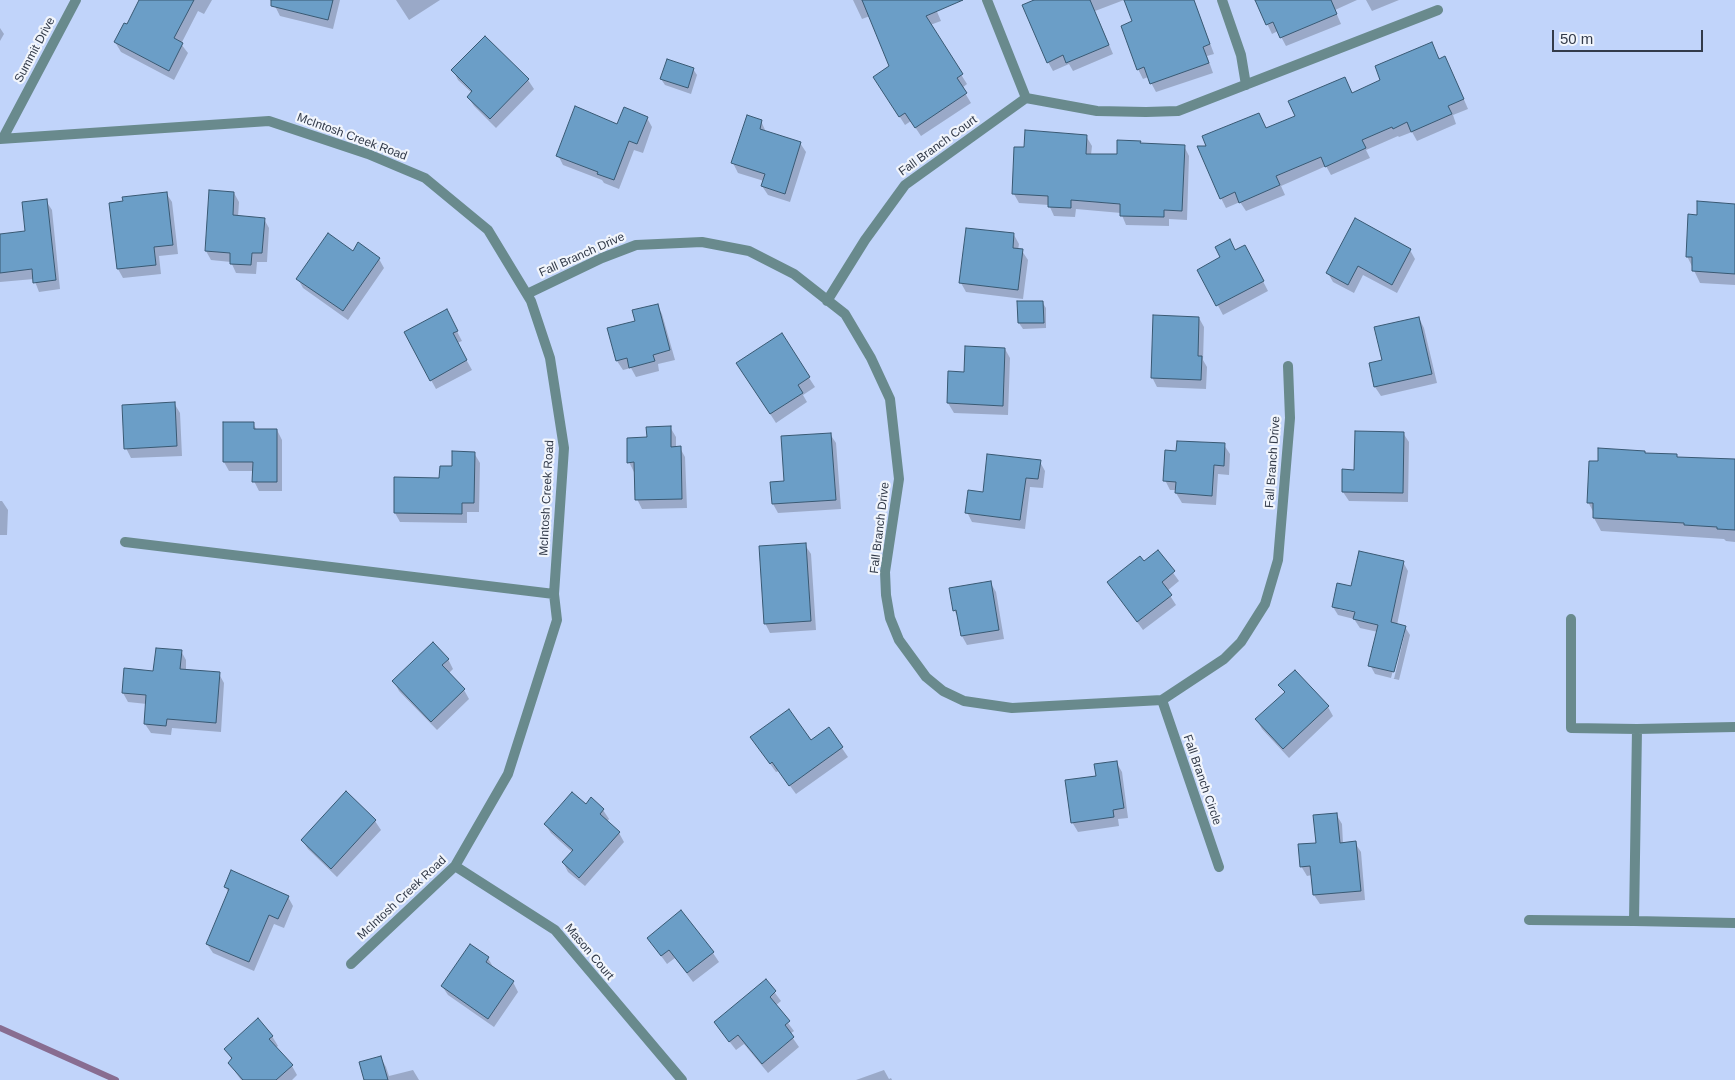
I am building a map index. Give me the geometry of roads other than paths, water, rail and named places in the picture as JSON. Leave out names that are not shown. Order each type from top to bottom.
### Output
[{"type":"street","name":"Summit Drive","points":[[2,138],[76,0]]},
{"type":"street","points":[[986,0],[1026,98],[1097,111],[1178,112],[1438,10]]},
{"type":"street","points":[[1222,0],[1241,55],[1246,85]]},
{"type":"street","name":"Fall Branch Court","points":[[827,301],[865,240],[905,185],[1026,98]]},
{"type":"street","name":"McIntosh Creek Road","points":[[2,138],[269,121],[368,154],[425,178],[488,230],[531,301],[550,358],[564,448],[554,594],[557,620],[508,774],[455,866],[351,964]]},
{"type":"street","name":"Fall Branch Drive","points":[[526,294],[602,258],[636,245],[702,242],[749,251],[794,274],[845,314],[871,358],[890,399],[898,479],[885,572],[890,618],[899,640],[926,677],[943,691],[964,701],[1012,708],[1162,700],[1224,659],[1241,642],[1265,604],[1278,560],[1290,418],[1288,366]]},
{"type":"street","points":[[125,542],[554,594]]},
{"type":"street","points":[[1571,619],[1571,728],[1735,727]]},
{"type":"street","name":"Fall Branch Circle","points":[[1162,700],[1219,867]]},
{"type":"street","points":[[1634,921],[1637,729]]},
{"type":"street","name":"Mason Court","points":[[455,866],[555,930],[682,1080]]},
{"type":"street","points":[[1530,920],[1735,922]]},
{"type":"waterway","points":[[0,1028],[116,1080]]}]
